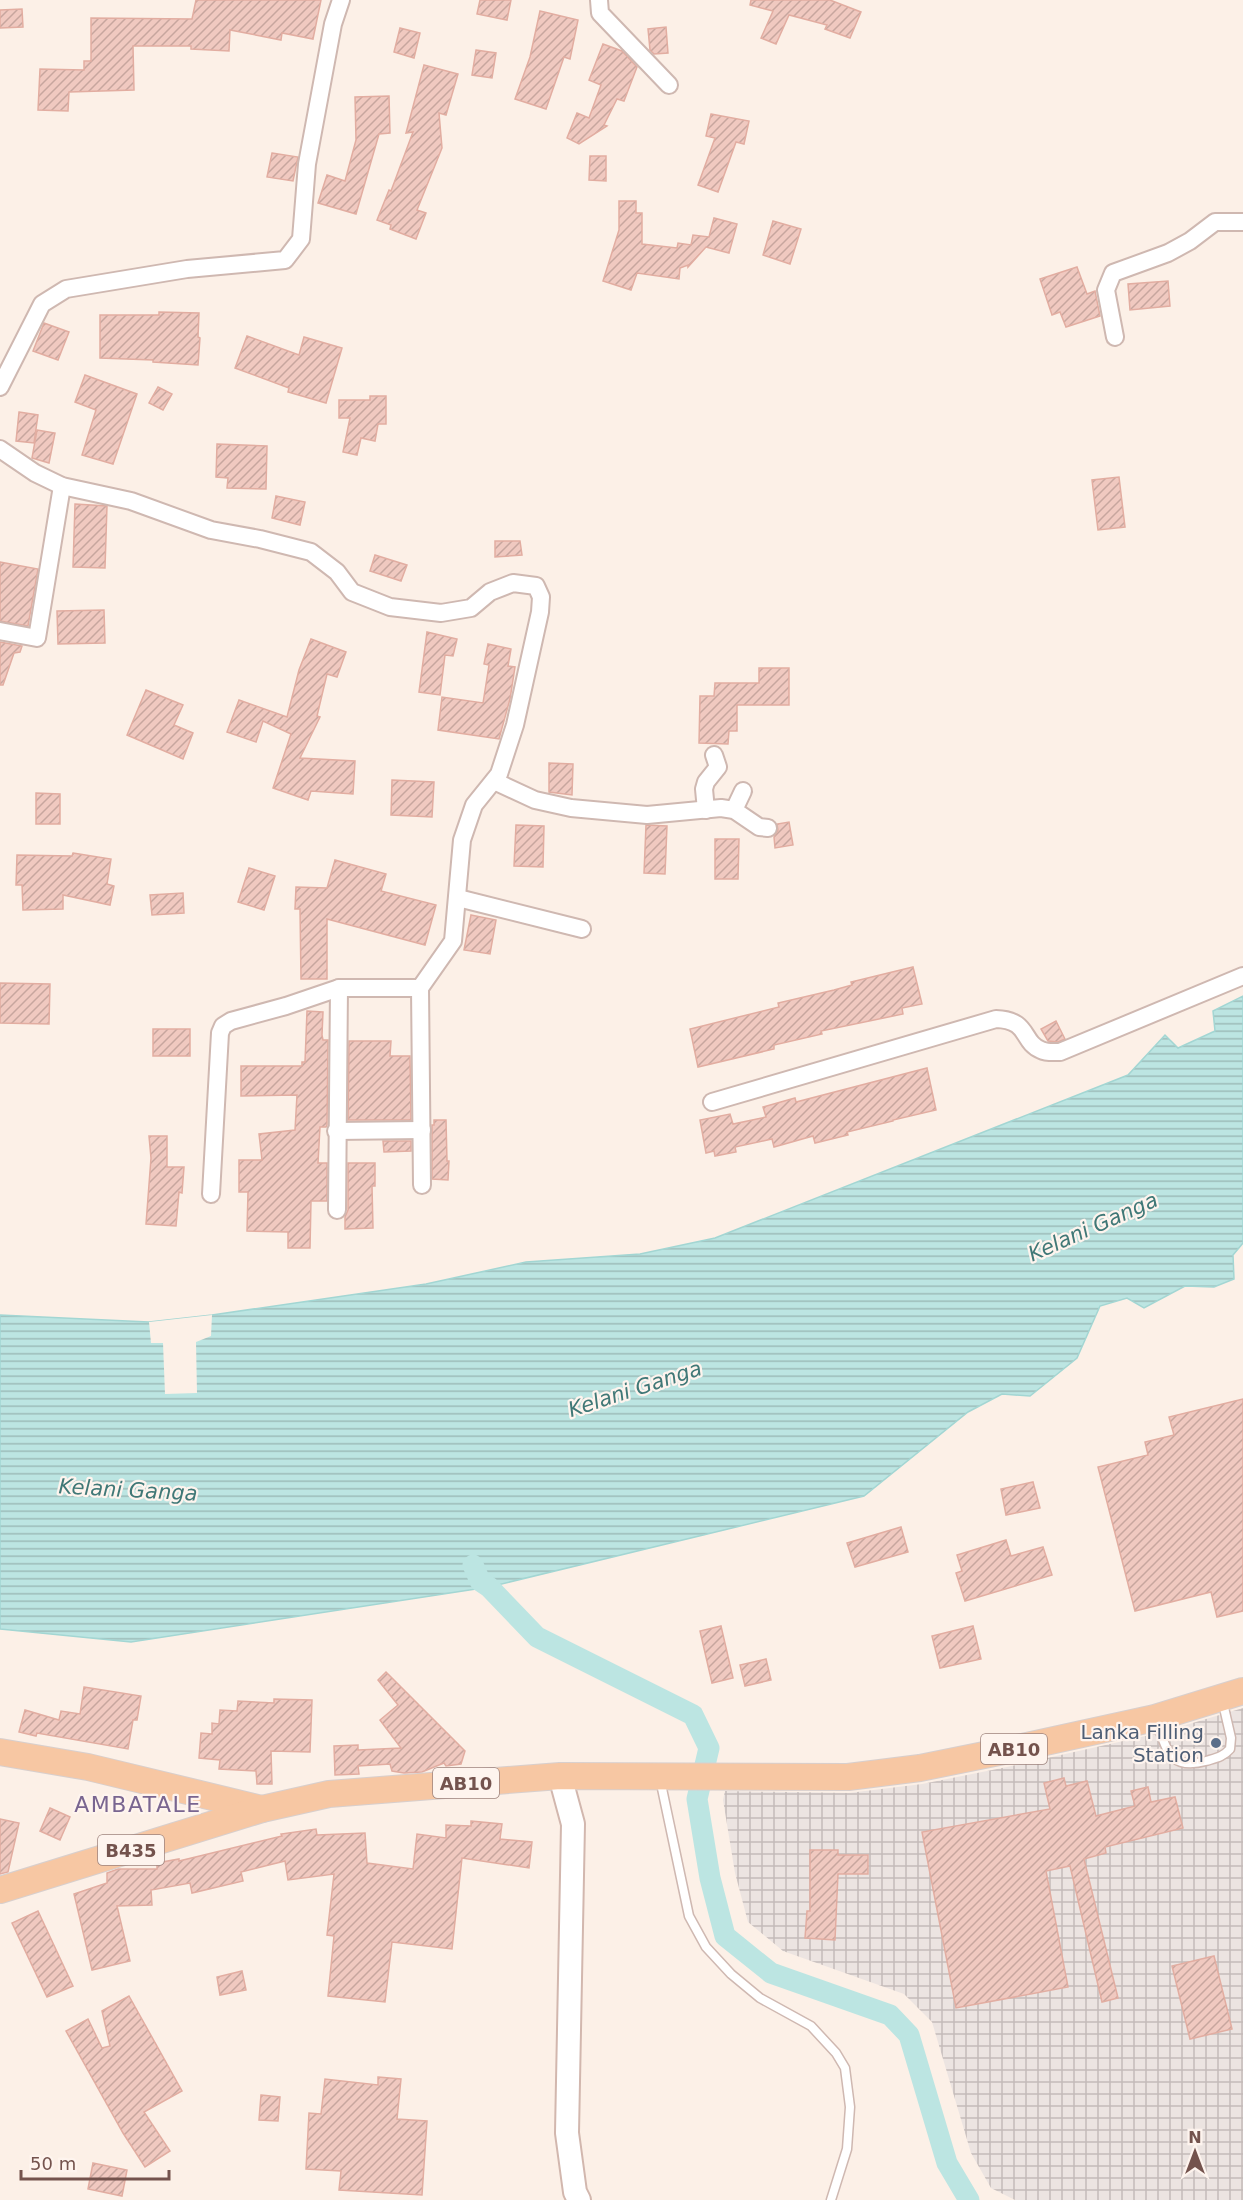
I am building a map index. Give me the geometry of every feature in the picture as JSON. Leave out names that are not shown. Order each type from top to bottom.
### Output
[{"type":"main road","name":"AB10","points":[[0,1752],[88,1767],[262,1809],[329,1794],[560,1776],[848,1777],[920,1768],[1155,1718],[1232,1694]]},
{"type":"main road","points":[[560,1776],[573,1824],[567,2133],[575,2192],[579,2200]]},
{"type":"main road","name":"B435","points":[[0,1890],[262,1809]]},
{"type":"street","points":[[0,387],[42,304],[66,289],[187,269],[285,260],[301,239],[307,164],[333,24],[341,0]]},
{"type":"street","points":[[599,0],[600,13],[669,85]]},
{"type":"street","points":[[1115,337],[1106,290],[1113,273],[1168,253],[1190,241],[1215,222],[1243,222]]},
{"type":"street","points":[[0,449],[35,473],[62,486],[131,501],[211,530],[311,552],[337,572],[352,592],[390,607],[441,613],[471,608],[490,592],[513,583],[536,586],[540,597],[537,624],[515,725],[499,774],[474,804],[462,840],[453,941],[420,988],[422,1185]]},
{"type":"street","points":[[0,631],[37,638],[62,486]]},
{"type":"street","points":[[706,810],[704,789],[706,782],[718,767],[714,755]]},
{"type":"street","points":[[494,781],[535,800],[571,808],[647,815],[721,808],[734,810],[749,822],[768,828]]},
{"type":"street","points":[[734,810],[743,791]]},
{"type":"street","points":[[458,898],[582,929]]},
{"type":"street","points":[[712,1102],[996,1019],[1006,1019],[1018,1024],[1038,1049],[1045,1052],[1060,1052],[1243,976]]},
{"type":"street","points":[[211,1194],[220,1033],[223,1026],[231,1021],[339,988],[420,988]]},
{"type":"street","points":[[337,1210],[339,988]]},
{"type":"street","points":[[336,1131],[422,1130]]},
{"type":"lane","points":[[1155,1718],[1169,1753],[1177,1761],[1190,1765],[1223,1756],[1230,1749],[1232,1694]]},
{"type":"lane","points":[[666,1776],[689,1916],[706,1947],[731,1974],[760,1998],[811,2026],[836,2053],[845,2068],[850,2107],[847,2149],[831,2200]]},
{"type":"shaded area","points":[[1243,1708],[1243,2200],[1015,2200],[991,2188],[971,2153],[932,2022],[904,1994],[783,1951],[748,1922],[735,1873],[723,1800],[725,1791],[849,1793],[922,1784],[1159,1733]]},
{"type":"water","name":"Kelani Ganga","points":[[1243,996],[1243,1243],[1233,1255],[1234,1279],[1214,1287],[1185,1286],[1144,1308],[1127,1298],[1100,1306],[1077,1358],[1030,1396],[1002,1394],[968,1412],[864,1496],[489,1587],[131,1642],[0,1629],[0,1315],[149,1322],[426,1284],[526,1262],[640,1254],[715,1238],[1128,1075],[1165,1035],[1178,1048],[1215,1031],[1213,1011]]},
{"type":"pier","points":[[212,1315],[211,1336],[196,1342],[197,1393],[165,1394],[163,1343],[151,1343],[149,1322]]},
{"type":"building","points":[[196,0],[321,0],[313,39],[282,33],[281,40],[230,30],[229,51],[191,49],[191,46],[133,46],[134,90],[69,92],[68,111],[38,110],[40,69],[84,70],[84,61],[91,61],[91,18],[192,19]]},
{"type":"building","points":[[480,0],[511,0],[507,20],[477,14]]},
{"type":"building","points":[[751,0],[830,0],[861,12],[850,38],[825,29],[827,25],[789,15],[776,44],[761,38],[773,11],[750,5]]},
{"type":"building","points":[[22,9],[23,27],[0,28],[0,10]]},
{"type":"building","points":[[540,11],[578,20],[570,59],[564,57],[546,109],[515,99],[530,57]]},
{"type":"building","points":[[666,27],[668,53],[654,54],[650,50],[648,29]]},
{"type":"building","points":[[400,28],[420,33],[414,58],[394,52]]},
{"type":"building","points":[[603,44],[622,51],[637,67],[624,101],[617,99],[604,125],[607,126],[579,144],[567,138],[577,113],[589,118],[601,85],[589,80]]},
{"type":"building","points":[[476,50],[496,53],[492,78],[472,75]]},
{"type":"building","points":[[424,65],[458,74],[446,115],[439,113],[442,148],[417,210],[426,213],[416,239],[390,229],[391,225],[377,220],[389,190],[391,191],[413,132],[406,133]]},
{"type":"building","points":[[389,96],[390,133],[379,134],[356,214],[318,203],[327,175],[345,181],[356,140],[355,97]]},
{"type":"building","points":[[711,114],[749,121],[744,144],[736,142],[718,192],[698,185],[715,138],[706,136]]},
{"type":"building","points":[[272,153],[298,157],[293,181],[267,177]]},
{"type":"building","points":[[590,156],[606,156],[606,181],[589,180]]},
{"type":"building","points":[[619,201],[636,201],[636,213],[642,213],[642,244],[677,248],[678,243],[691,245],[693,235],[709,237],[714,218],[737,224],[729,253],[706,247],[688,267],[688,265],[680,268],[679,279],[637,273],[631,290],[603,281],[619,230]]},
{"type":"building","points":[[773,221],[801,229],[790,264],[763,255]]},
{"type":"building","points":[[1077,267],[1087,294],[1095,291],[1100,316],[1066,327],[1060,312],[1052,315],[1040,279]]},
{"type":"building","points":[[1168,281],[1170,306],[1130,310],[1128,284]]},
{"type":"building","points":[[159,312],[199,313],[198,365],[100,358],[100,315],[159,315]]},
{"type":"building","points":[[44,323],[69,332],[58,360],[33,351]]},
{"type":"building","points":[[247,336],[299,355],[304,337],[342,348],[326,403],[288,392],[289,388],[235,368]]},
{"type":"building","points":[[85,375],[137,394],[113,464],[82,455],[96,410],[75,402]]},
{"type":"building","points":[[158,387],[172,394],[163,410],[149,403]]},
{"type":"building","points":[[370,396],[386,396],[386,424],[378,424],[375,441],[361,438],[357,455],[343,452],[350,418],[339,418],[339,400],[370,400]]},
{"type":"building","points":[[19,412],[38,415],[34,443],[16,441]]},
{"type":"building","points":[[37,430],[55,433],[49,463],[32,458]]},
{"type":"building","points":[[217,444],[267,446],[266,489],[227,488],[228,478],[216,477]]},
{"type":"building","points":[[1119,477],[1125,527],[1098,530],[1092,480]]},
{"type":"building","points":[[276,496],[305,502],[300,525],[272,518]]},
{"type":"building","points":[[75,504],[107,506],[105,568],[73,567]]},
{"type":"building","points":[[495,541],[520,541],[522,555],[495,557]]},
{"type":"building","points":[[375,555],[407,565],[401,581],[370,571]]},
{"type":"building","points":[[0,562],[38,569],[28,626],[0,621]]},
{"type":"building","points":[[104,610],[105,643],[58,644],[57,611]]},
{"type":"building","points":[[427,632],[457,639],[453,656],[445,655],[440,695],[419,692]]},
{"type":"building","points":[[311,639],[346,652],[337,677],[327,674],[317,716],[320,717],[300,758],[355,761],[353,794],[311,791],[308,800],[273,788],[291,734],[263,721],[256,742],[227,732],[239,700],[287,717],[299,670]]},
{"type":"building","points":[[0,642],[22,646],[20,652],[14,653],[3,685],[0,685]]},
{"type":"building","points":[[488,644],[511,649],[508,666],[515,667],[510,699],[499,739],[438,730],[442,697],[483,703],[489,665],[484,664]]},
{"type":"building","points":[[759,668],[789,668],[789,705],[737,705],[737,731],[729,731],[728,744],[699,743],[700,696],[714,696],[715,683],[759,683]]},
{"type":"building","points":[[146,690],[183,705],[174,725],[193,733],[183,759],[127,735]]},
{"type":"building","points":[[549,763],[573,764],[572,795],[549,792]]},
{"type":"building","points":[[392,780],[434,782],[432,817],[391,815]]},
{"type":"building","points":[[36,793],[60,794],[60,824],[36,824]]},
{"type":"building","points":[[789,822],[793,845],[775,848],[774,837],[778,830],[777,824]]},
{"type":"building","points":[[516,825],[544,826],[543,867],[514,866]]},
{"type":"building","points":[[646,825],[667,826],[665,874],[644,873]]},
{"type":"building","points":[[715,839],[739,839],[738,879],[715,879]]},
{"type":"building","points":[[73,853],[111,859],[107,884],[114,886],[110,905],[63,895],[63,909],[23,910],[22,885],[16,885],[17,855],[72,856]]},
{"type":"building","points":[[335,860],[386,874],[381,891],[436,905],[425,945],[327,919],[327,979],[301,979],[300,909],[295,909],[296,887],[327,888]]},
{"type":"building","points":[[249,868],[275,876],[264,910],[238,902]]},
{"type":"building","points":[[183,893],[184,913],[152,915],[150,895]]},
{"type":"building","points":[[471,915],[496,920],[490,954],[464,950]]},
{"type":"building","points":[[913,967],[922,1004],[902,1008],[903,1014],[821,1031],[822,1034],[774,1045],[774,1049],[698,1067],[690,1029],[779,1007],[778,1003],[834,990],[852,985],[851,982]]},
{"type":"building","points":[[0,983],[50,984],[49,1024],[0,1023]]},
{"type":"building","points":[[307,1011],[323,1012],[322,1035],[323,1040],[328,1040],[327,1125],[320,1127],[318,1163],[327,1163],[327,1201],[311,1201],[310,1248],[288,1248],[288,1232],[247,1231],[248,1192],[239,1192],[239,1160],[262,1160],[259,1134],[295,1130],[297,1095],[241,1096],[241,1066],[302,1066],[302,1062],[305,1062]]},
{"type":"building","points":[[1056,1021],[1065,1039],[1058,1042],[1048,1041],[1041,1029]]},
{"type":"building","points":[[153,1029],[190,1029],[190,1056],[153,1056]]},
{"type":"building","points":[[349,1041],[391,1041],[390,1056],[410,1056],[411,1120],[348,1120]]},
{"type":"building","points":[[927,1068],[936,1110],[847,1132],[848,1135],[815,1143],[813,1136],[774,1147],[772,1139],[735,1147],[736,1152],[715,1156],[714,1151],[706,1153],[700,1120],[730,1114],[733,1124],[766,1117],[763,1107],[795,1098],[796,1102]]},
{"type":"building","points":[[434,1120],[446,1120],[448,1180],[432,1179],[432,1125],[434,1125]]},
{"type":"building","points":[[149,1136],[167,1136],[167,1167],[184,1167],[176,1226],[146,1224],[151,1158]]},
{"type":"building","points":[[383,1141],[411,1141],[411,1151],[384,1152]]},
{"type":"building","points":[[348,1163],[375,1163],[375,1186],[372,1186],[373,1228],[345,1229],[345,1217],[348,1210]]},
{"type":"building","points":[[1243,1399],[1243,1611],[1217,1617],[1211,1592],[1135,1611],[1098,1467],[1148,1455],[1145,1442],[1174,1435],[1169,1417]]},
{"type":"building","points":[[1033,1482],[1040,1508],[1006,1515],[1001,1489]]},
{"type":"building","points":[[901,1527],[908,1552],[855,1567],[847,1543]]},
{"type":"building","points":[[1006,1540],[1011,1556],[1043,1547],[1052,1575],[965,1601],[956,1573],[962,1571],[957,1555]]},
{"type":"building","points":[[721,1626],[733,1678],[712,1683],[700,1631]]},
{"type":"building","points":[[973,1626],[981,1659],[940,1668],[932,1636]]},
{"type":"building","points":[[766,1659],[771,1680],[745,1686],[740,1665]]},
{"type":"building","points":[[386,1672],[465,1751],[461,1764],[446,1766],[444,1763],[422,1772],[404,1773],[392,1771],[390,1764],[358,1766],[359,1774],[335,1775],[334,1746],[358,1745],[358,1750],[401,1748],[380,1720],[398,1705],[378,1680]]},
{"type":"building","points":[[84,1687],[141,1696],[137,1720],[133,1720],[128,1749],[19,1732],[25,1710],[59,1720],[61,1711],[80,1714]]},
{"type":"building","points":[[274,1699],[312,1700],[310,1752],[271,1751],[272,1784],[257,1784],[256,1771],[219,1769],[220,1760],[199,1758],[201,1733],[212,1734],[212,1723],[219,1724],[220,1710],[237,1711],[238,1701],[274,1703]]},
{"type":"building","points":[[1064,1778],[1066,1786],[1087,1781],[1096,1816],[1135,1806],[1131,1791],[1148,1787],[1151,1802],[1175,1797],[1183,1828],[1105,1847],[1106,1853],[1084,1859],[1118,1998],[1102,2002],[1070,1866],[1046,1871],[1068,1987],[956,2008],[922,1832],[1050,1809],[1044,1783]]},
{"type":"building","points":[[50,1808],[70,1817],[60,1840],[40,1831]]},
{"type":"building","points":[[0,1819],[19,1823],[8,1872],[0,1874]]},
{"type":"building","points":[[471,1821],[502,1824],[500,1839],[532,1842],[529,1868],[462,1858],[452,1949],[392,1942],[385,2002],[328,1996],[334,1936],[327,1935],[334,1874],[288,1880],[285,1861],[241,1872],[243,1881],[192,1893],[190,1883],[151,1890],[152,1905],[117,1906],[130,1961],[92,1970],[74,1894],[107,1883],[107,1873],[118,1869],[157,1869],[157,1863],[179,1859],[179,1861],[282,1836],[281,1834],[316,1829],[317,1835],[365,1833],[367,1863],[413,1869],[417,1834],[446,1838],[446,1825],[471,1826]]},
{"type":"building","points":[[810,1850],[838,1850],[838,1855],[868,1855],[868,1874],[838,1874],[835,1940],[805,1938],[807,1911],[810,1911]]},
{"type":"building","points":[[38,1911],[73,1986],[47,1997],[12,1923]]},
{"type":"building","points":[[1214,1956],[1232,2029],[1190,2039],[1172,1966]]},
{"type":"building","points":[[242,1971],[246,1990],[220,1995],[217,1977]]},
{"type":"building","points":[[129,1996],[182,2091],[144,2112],[170,2151],[145,2167],[123,2133],[66,2031],[88,2019],[102,2048],[110,2046],[102,2011]]},
{"type":"building","points":[[378,2077],[401,2079],[397,2119],[427,2121],[422,2195],[339,2190],[341,2171],[306,2169],[309,2113],[321,2114],[325,2079],[378,2085]]},
{"type":"building","points":[[261,2095],[280,2097],[278,2121],[259,2120]]},
{"type":"building","points":[[93,2163],[127,2170],[122,2196],[88,2189]]},
{"type":"waterway","points":[[473,1565],[480,1581],[489,1587],[537,1637],[693,1715],[709,1748],[697,1799],[710,1878],[725,1936],[771,1973],[890,2015],[909,2035],[947,2163],[969,2200]]},
{"type":"place","name":"Lanka Filling Station","points":[[1216,1743]]},
{"type":"district","name":"AMBATALE","points":[[138,1804]]}]
